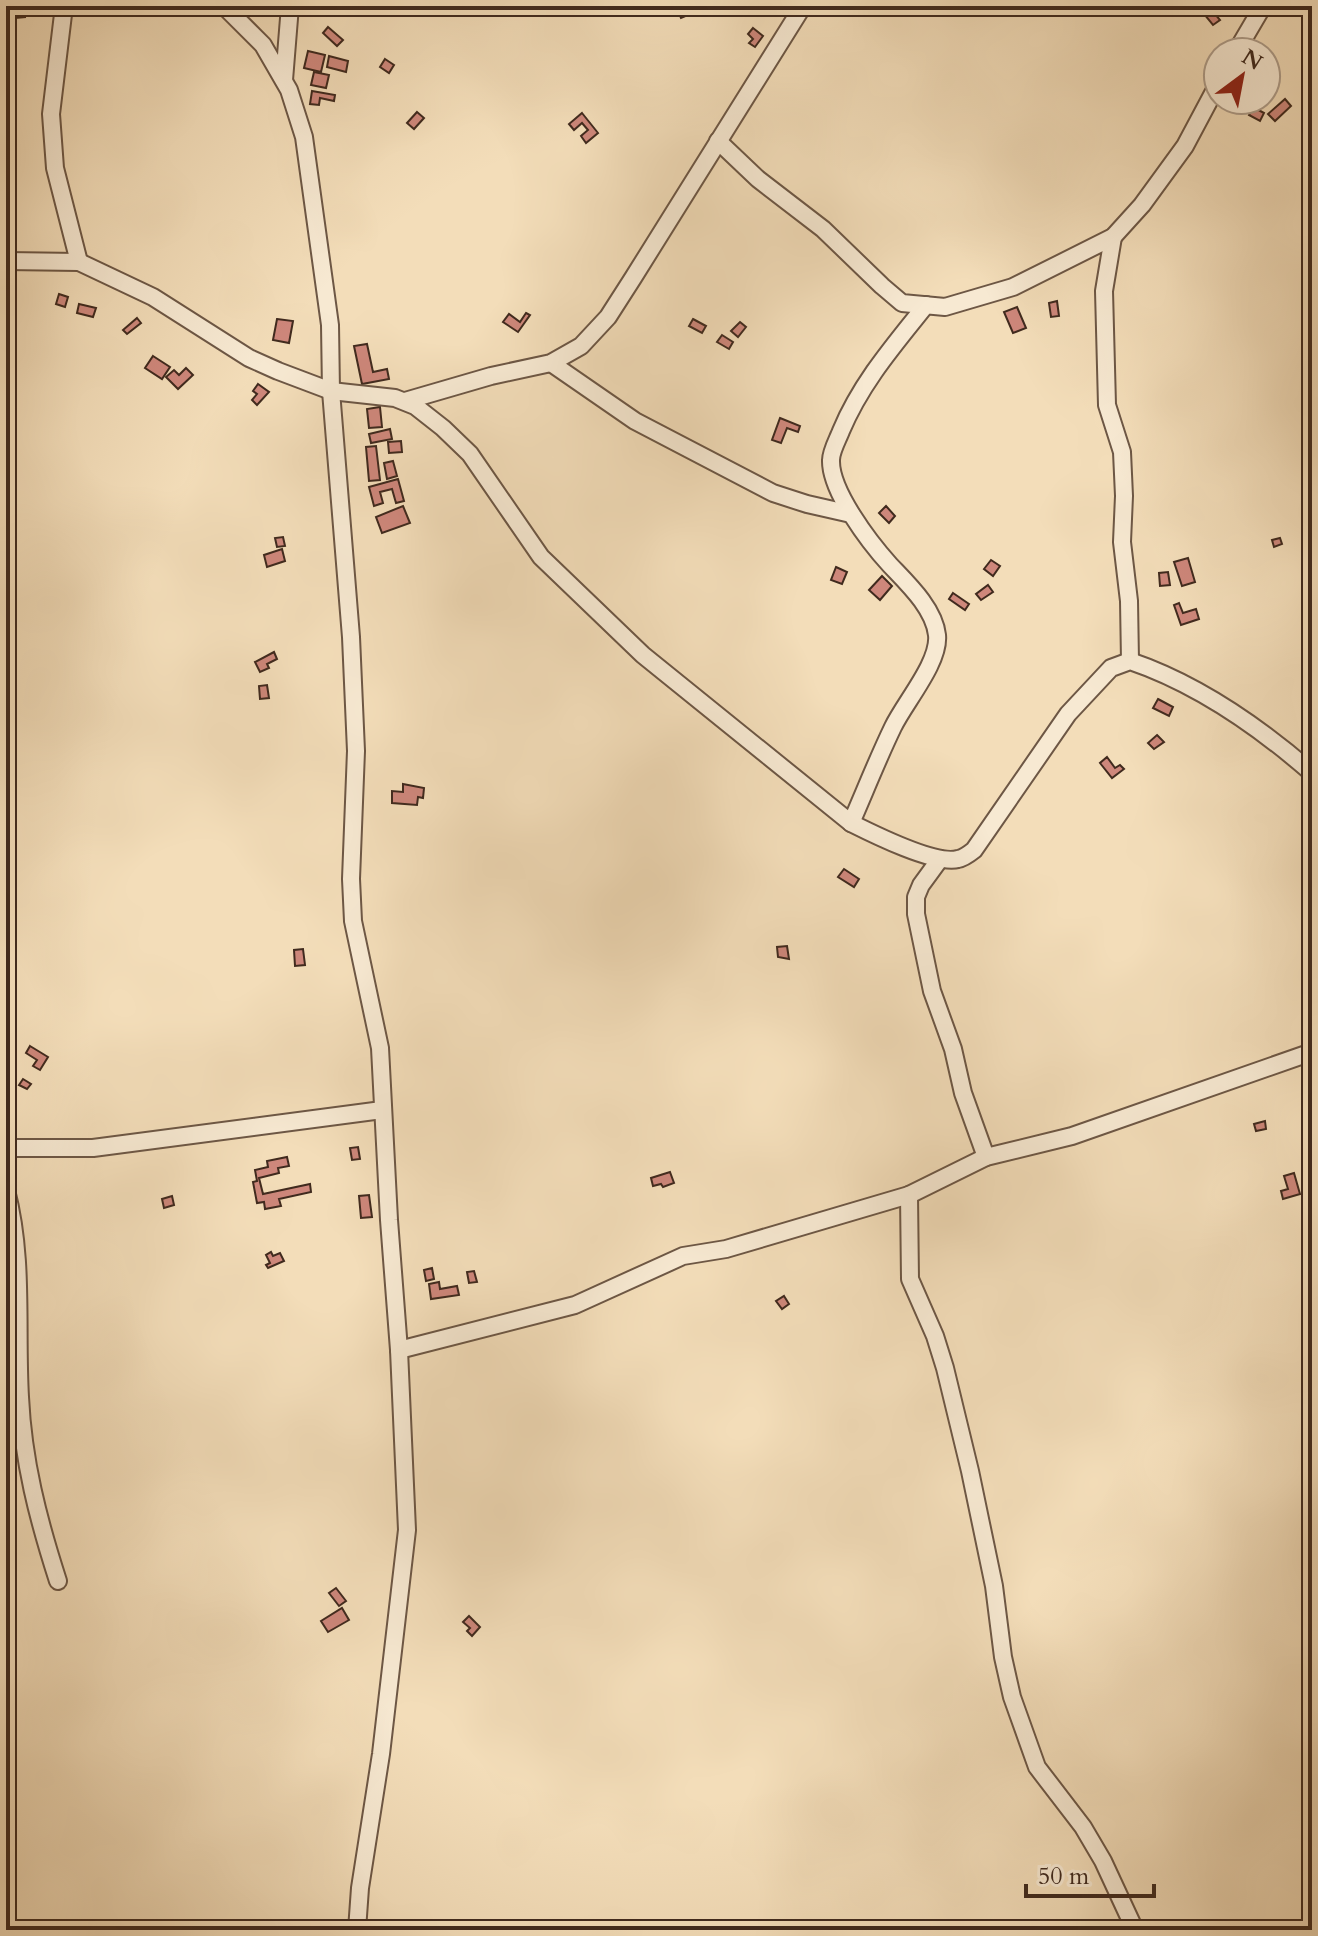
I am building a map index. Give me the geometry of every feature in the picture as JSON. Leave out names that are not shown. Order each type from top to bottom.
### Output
[{"type":"street","points":[[64,6],[51,114],[55,168],[79,262]]},
{"type":"street","points":[[224,6],[263,45],[297,111],[304,137],[330,325],[331,391],[352,651],[356,751],[351,879],[353,921],[380,1048],[407,1530],[357,1930]]},
{"type":"street","points":[[284,82],[290,6]]},
{"type":"street","points":[[1245,36],[1263,6]]},
{"type":"street","points":[[6,261],[79,262],[153,297],[249,358],[331,391],[405,401],[491,376],[551,363],[581,346],[608,317],[799,8]]},
{"type":"street","points":[[718,141],[758,179],[823,229],[902,303],[945,307],[1013,287],[1113,237],[1142,205],[1185,146],[1202,114]]},
{"type":"street","points":[[1113,237],[1104,291],[1107,405],[1122,452],[1122,542],[1129,601],[1130,661]]},
{"type":"street","points":[[851,823],[893,726],[932,660],[938,636],[932,617],[910,586],[874,548],[851,514],[839,491],[831,460],[851,406],[926,305]]},
{"type":"street","points":[[551,363],[635,421],[773,493],[851,514]]},
{"type":"street","points":[[405,401],[443,428],[470,454],[541,557],[643,655],[851,823],[877,836],[940,859],[956,860],[974,850],[1068,714],[1111,668],[1130,661],[1173,678],[1231,710],[1312,773]]},
{"type":"street","points":[[940,859],[921,885],[916,897],[916,914],[932,991],[986,1157]]},
{"type":"street","points":[[399,1350],[575,1305],[683,1256],[726,1249],[909,1195],[986,1157],[1072,1136],[1312,1052]]},
{"type":"street","points":[[6,1148],[93,1148],[382,1110]]},
{"type":"street","points":[[6,1190],[18,1263],[20,1396],[26,1463],[36,1514],[58,1581]]},
{"type":"street","points":[[909,1195],[910,1279],[935,1336],[970,1471],[994,1586],[1003,1657],[1012,1697],[1037,1767],[1083,1827],[1103,1861],[1135,1930]]},
{"type":"building","points":[[16,6],[24,6],[25,17],[16,18]]},
{"type":"building","points":[[676,6],[684,6],[688,15],[681,18]]},
{"type":"building","points":[[1211,9],[1220,20],[1213,25],[1204,14]]},
{"type":"building","points":[[328,27],[343,40],[337,46],[323,33]]},
{"type":"building","points":[[753,28],[763,36],[755,47],[749,43],[753,39],[748,34]]},
{"type":"building","points":[[308,51],[325,55],[321,72],[304,68]]},
{"type":"building","points":[[329,56],[348,61],[346,72],[327,67]]},
{"type":"building","points":[[385,59],[394,65],[389,73],[380,67]]},
{"type":"building","points":[[314,72],[329,75],[326,88],[311,85]]},
{"type":"building","points":[[312,91],[335,95],[334,101],[320,98],[319,105],[310,104]]},
{"type":"building","points":[[1285,99],[1291,106],[1282,114],[1282,102]]},
{"type":"building","points":[[417,112],[424,118],[414,129],[407,123]]},
{"type":"building","points":[[582,113],[598,133],[586,143],[581,136],[588,130],[582,123],[574,130],[569,124]]},
{"type":"building","points":[[59,294],[68,297],[65,307],[56,304]]},
{"type":"building","points":[[1057,301],[1059,316],[1051,317],[1049,303]]},
{"type":"building","points":[[79,304],[96,308],[93,317],[77,313]]},
{"type":"building","points":[[1017,307],[1026,328],[1013,333],[1004,312]]},
{"type":"building","points":[[526,313],[530,315],[518,332],[503,322],[509,314],[520,322]]},
{"type":"building","points":[[137,318],[141,323],[127,334],[123,330]]},
{"type":"building","points":[[277,319],[293,321],[289,343],[273,340]]},
{"type":"building","points":[[693,319],[706,326],[702,333],[689,326]]},
{"type":"building","points":[[740,322],[746,327],[738,337],[731,331]]},
{"type":"building","points":[[722,335],[733,342],[729,349],[717,342]]},
{"type":"building","points":[[367,344],[373,372],[387,369],[389,379],[362,384],[354,346]]},
{"type":"building","points":[[153,356],[170,367],[162,379],[145,368]]},
{"type":"building","points":[[186,368],[193,375],[178,389],[166,377],[174,370],[179,375]]},
{"type":"building","points":[[258,384],[269,392],[257,405],[252,400],[257,394],[253,391]]},
{"type":"building","points":[[380,407],[382,427],[369,428],[367,409]]},
{"type":"building","points":[[780,418],[800,426],[798,432],[787,428],[781,443],[772,440]]},
{"type":"building","points":[[390,429],[392,439],[371,443],[369,434]]},
{"type":"building","points":[[401,441],[402,452],[389,453],[388,442]]},
{"type":"building","points":[[376,446],[380,480],[369,481],[366,447]]},
{"type":"building","points":[[393,461],[397,476],[387,479],[384,463]]},
{"type":"building","points":[[398,479],[404,501],[396,503],[392,489],[380,492],[383,503],[374,506],[369,487]]},
{"type":"building","points":[[403,506],[410,523],[382,533],[376,517]]},
{"type":"building","points":[[886,506],[895,516],[889,523],[879,513]]},
{"type":"building","points":[[283,537],[285,546],[277,547],[275,538]]},
{"type":"building","points":[[1280,538],[1282,544],[1274,547],[1272,540]]},
{"type":"building","points":[[282,549],[285,561],[267,567],[264,555]]},
{"type":"building","points":[[1188,558],[1195,582],[1182,586],[1174,562]]},
{"type":"building","points":[[991,560],[1000,566],[993,576],[984,569]]},
{"type":"building","points":[[836,567],[847,572],[842,584],[831,580]]},
{"type":"building","points":[[1168,572],[1170,585],[1160,586],[1159,573]]},
{"type":"building","points":[[882,576],[892,586],[880,600],[869,590]]},
{"type":"building","points":[[988,585],[993,592],[981,600],[976,594]]},
{"type":"building","points":[[953,593],[969,604],[965,610],[949,599]]},
{"type":"building","points":[[1179,603],[1183,613],[1196,609],[1199,619],[1181,625],[1174,605]]},
{"type":"building","points":[[274,652],[277,659],[260,672],[255,662]]},
{"type":"building","points":[[267,685],[269,698],[260,699],[259,686]]},
{"type":"building","points":[[1158,699],[1173,707],[1169,716],[1153,708]]},
{"type":"building","points":[[1157,735],[1164,742],[1154,749],[1148,743]]},
{"type":"building","points":[[1107,757],[1115,768],[1120,765],[1124,769],[1112,778],[1100,763]]},
{"type":"building","points":[[403,784],[424,788],[423,798],[418,797],[417,805],[392,803],[392,791],[403,792]]},
{"type":"building","points":[[844,869],[859,879],[854,887],[838,877]]},
{"type":"building","points":[[787,946],[789,959],[778,957],[777,947]]},
{"type":"building","points":[[303,949],[305,965],[295,966],[294,950]]},
{"type":"building","points":[[30,1046],[48,1057],[40,1070],[33,1066],[37,1060],[26,1053]]},
{"type":"building","points":[[23,1079],[31,1084],[27,1089],[19,1085]]},
{"type":"building","points":[[1265,1121],[1266,1129],[1256,1131],[1254,1124]]},
{"type":"building","points":[[358,1147],[360,1159],[352,1160],[350,1148]]},
{"type":"building","points":[[287,1157],[289,1166],[278,1168],[279,1173],[259,1178],[263,1194],[310,1184],[311,1192],[279,1199],[281,1206],[265,1209],[264,1202],[257,1203],[253,1182],[257,1181],[255,1170],[268,1167],[267,1161]]},
{"type":"building","points":[[670,1172],[674,1183],[663,1187],[661,1184],[653,1186],[651,1178]]},
{"type":"building","points":[[1294,1173],[1300,1194],[1283,1199],[1281,1191],[1288,1189],[1284,1176]]},
{"type":"building","points":[[369,1195],[372,1217],[361,1218],[359,1196]]},
{"type":"building","points":[[172,1196],[174,1205],[164,1208],[162,1199]]},
{"type":"building","points":[[271,1252],[273,1256],[280,1253],[284,1261],[268,1268],[266,1265],[270,1263],[266,1255]]},
{"type":"building","points":[[432,1268],[434,1279],[426,1281],[424,1270]]},
{"type":"building","points":[[474,1271],[477,1282],[469,1283],[467,1272]]},
{"type":"building","points":[[439,1282],[440,1289],[457,1286],[459,1295],[431,1299],[429,1284]]},
{"type":"building","points":[[784,1296],[789,1304],[782,1309],[776,1301]]},
{"type":"building","points":[[336,1588],[346,1601],[339,1606],[329,1593]]},
{"type":"building","points":[[342,1608],[349,1620],[328,1632],[321,1621]]},
{"type":"building","points":[[469,1616],[480,1627],[472,1636],[467,1631],[470,1628],[463,1622]]}]
